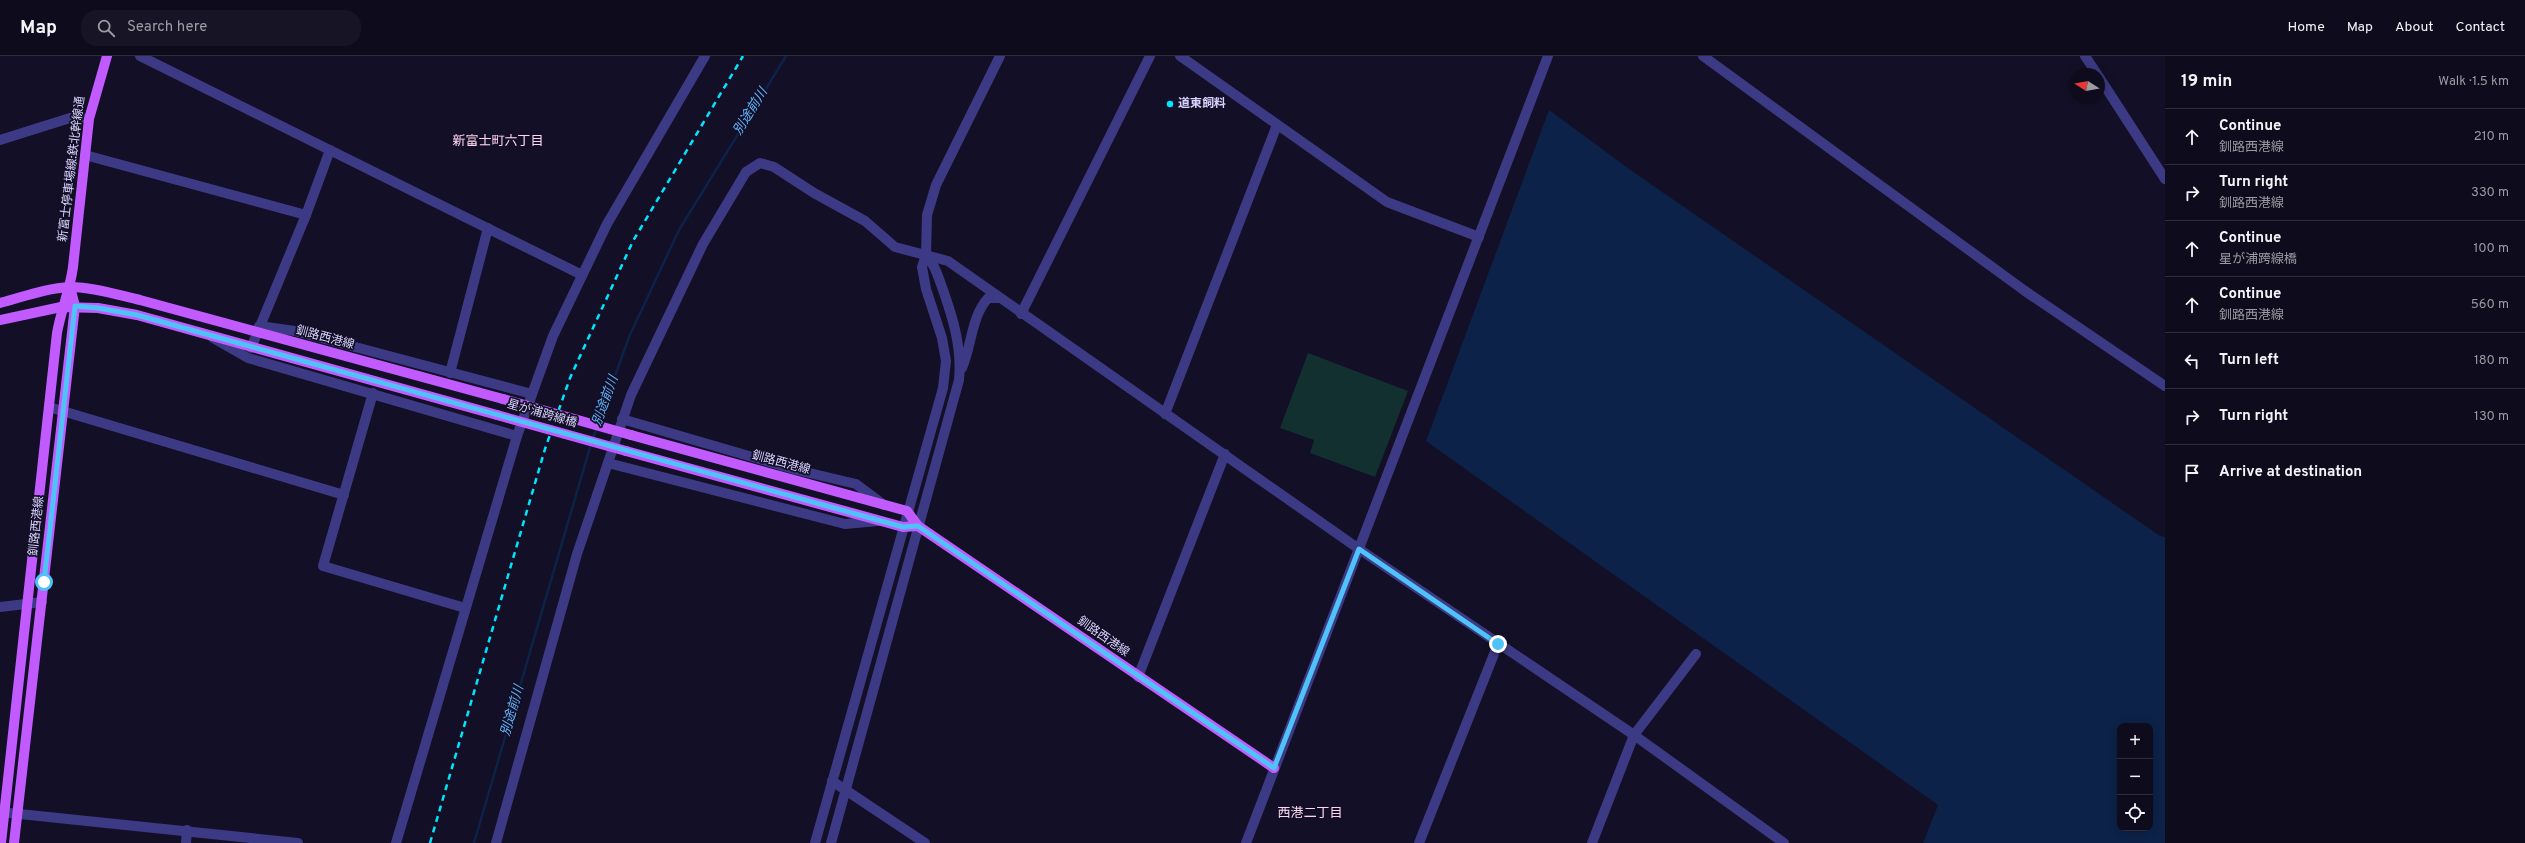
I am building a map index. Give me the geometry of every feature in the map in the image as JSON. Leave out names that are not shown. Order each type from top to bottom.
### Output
[{"type":"main road","name":"新富士停車場線:鉄北幹線通","points":[[70,287],[89,119],[107,56]]},
{"type":"main road","points":[[0,303],[45,291],[70,287]]},
{"type":"main road","name":"釧路西港線","points":[[14,843],[75,306],[70,287]]},
{"type":"main road","name":"釧路西港線","points":[[1,843],[2,812],[28,603],[61,306],[70,287]]},
{"type":"main road","name":"釧路西港線","points":[[70,287],[140,300],[258,329],[503,399]]},
{"type":"main road","points":[[0,320],[61,306],[98,308],[137,315],[251,348]]},
{"type":"main road","name":"星が浦跨線橋","points":[[251,348],[881,520]]},
{"type":"main road","name":"星が浦跨線橋","points":[[503,399],[631,435]]},
{"type":"main road","name":"釧路西港線","points":[[631,435],[907,511],[918,526],[945,542],[1138,677],[1274,768]]},
{"type":"main road","points":[[881,520],[903,527],[918,526]]},
{"type":"street","points":[[140,56],[582,275]]},
{"type":"street","points":[[396,843],[464,608],[516,436],[553,336],[607,224],[705,56]]},
{"type":"street","points":[[815,843],[907,511],[943,388],[946,361],[936,316],[926,289],[922,267],[926,255],[927,215],[936,185],[1000,56]]},
{"type":"street","points":[[1021,314],[1150,56]]},
{"type":"street","points":[[1180,56],[1387,202],[1479,237]]},
{"type":"street","points":[[1246,843],[1548,56]]},
{"type":"street","points":[[1703,56],[2025,291],[2165,386]]},
{"type":"street","points":[[2085,56],[2093,68]]},
{"type":"street","points":[[2105,86],[2165,179]]},
{"type":"street","points":[[0,140],[70,118],[89,119]]},
{"type":"street","points":[[1165,414],[1277,124]]},
{"type":"street","points":[[251,348],[306,215],[330,150]]},
{"type":"street","points":[[85,155],[306,215]]},
{"type":"street","points":[[496,843],[577,554],[631,395],[703,244],[746,172],[760,163],[774,167],[814,193],[865,221],[895,247],[948,261],[1021,314],[1225,454],[1359,549],[1634,735],[1784,843]]},
{"type":"street","points":[[450,373],[488,228]]},
{"type":"street","points":[[831,843],[894,618],[918,526],[950,417],[960,370],[960,350],[955,323],[935,265],[926,255]]},
{"type":"street","points":[[960,370],[966,358],[979,308],[988,298],[999,298]]},
{"type":"street","points":[[258,329],[294,331],[532,394]]},
{"type":"street","points":[[209,336],[248,358],[373,393],[516,436]]},
{"type":"street","points":[[373,393],[324,566],[464,608]]},
{"type":"street","points":[[50,407],[344,495]]},
{"type":"street","points":[[622,419],[797,470],[856,484],[886,506]]},
{"type":"street","points":[[1138,677],[1225,454]]},
{"type":"street","points":[[608,463],[845,524],[881,520]]},
{"type":"street","points":[[0,607],[42,602]]},
{"type":"street","points":[[1418,843],[1498,644]]},
{"type":"street","points":[[1592,843],[1634,735],[1696,654]]},
{"type":"street","points":[[832,781],[925,843]]},
{"type":"street","points":[[2,812],[17,812],[187,830],[293,843]]},
{"type":"street","points":[[186,843],[187,830]]},
{"type":"green space","points":[[1308,353],[1408,391],[1375,477],[1310,453],[1314,440],[1280,428]]},
{"type":"water","points":[[1549,110],[1632,171],[2160,536],[2165,537],[2165,843],[1923,843],[1938,805],[1426,441]]},
{"type":"waterway","name":"別途前川","points":[[598,423],[629,337],[679,230],[786,56]]},
{"type":"waterway","name":"別途前川","points":[[592,440],[597,428]]},
{"type":"waterway","name":"別途前川","points":[[474,843],[591,444]]},
{"type":"railway","points":[[430,843],[545,449],[570,378],[633,241],[743,56]]},
{"type":"place","name":"道東飼料","points":[[1170,104]]},
{"type":"district","name":"新富士町六丁目","points":[[498,142]]},
{"type":"district","name":"西港二丁目","points":[[1310,814]]},
{"type":"route","points":[[44,582],[75,306],[98,308],[137,315],[251,348],[903,527],[918,526],[945,542],[1138,677],[1274,768],[1359,549],[1498,644]]}]
